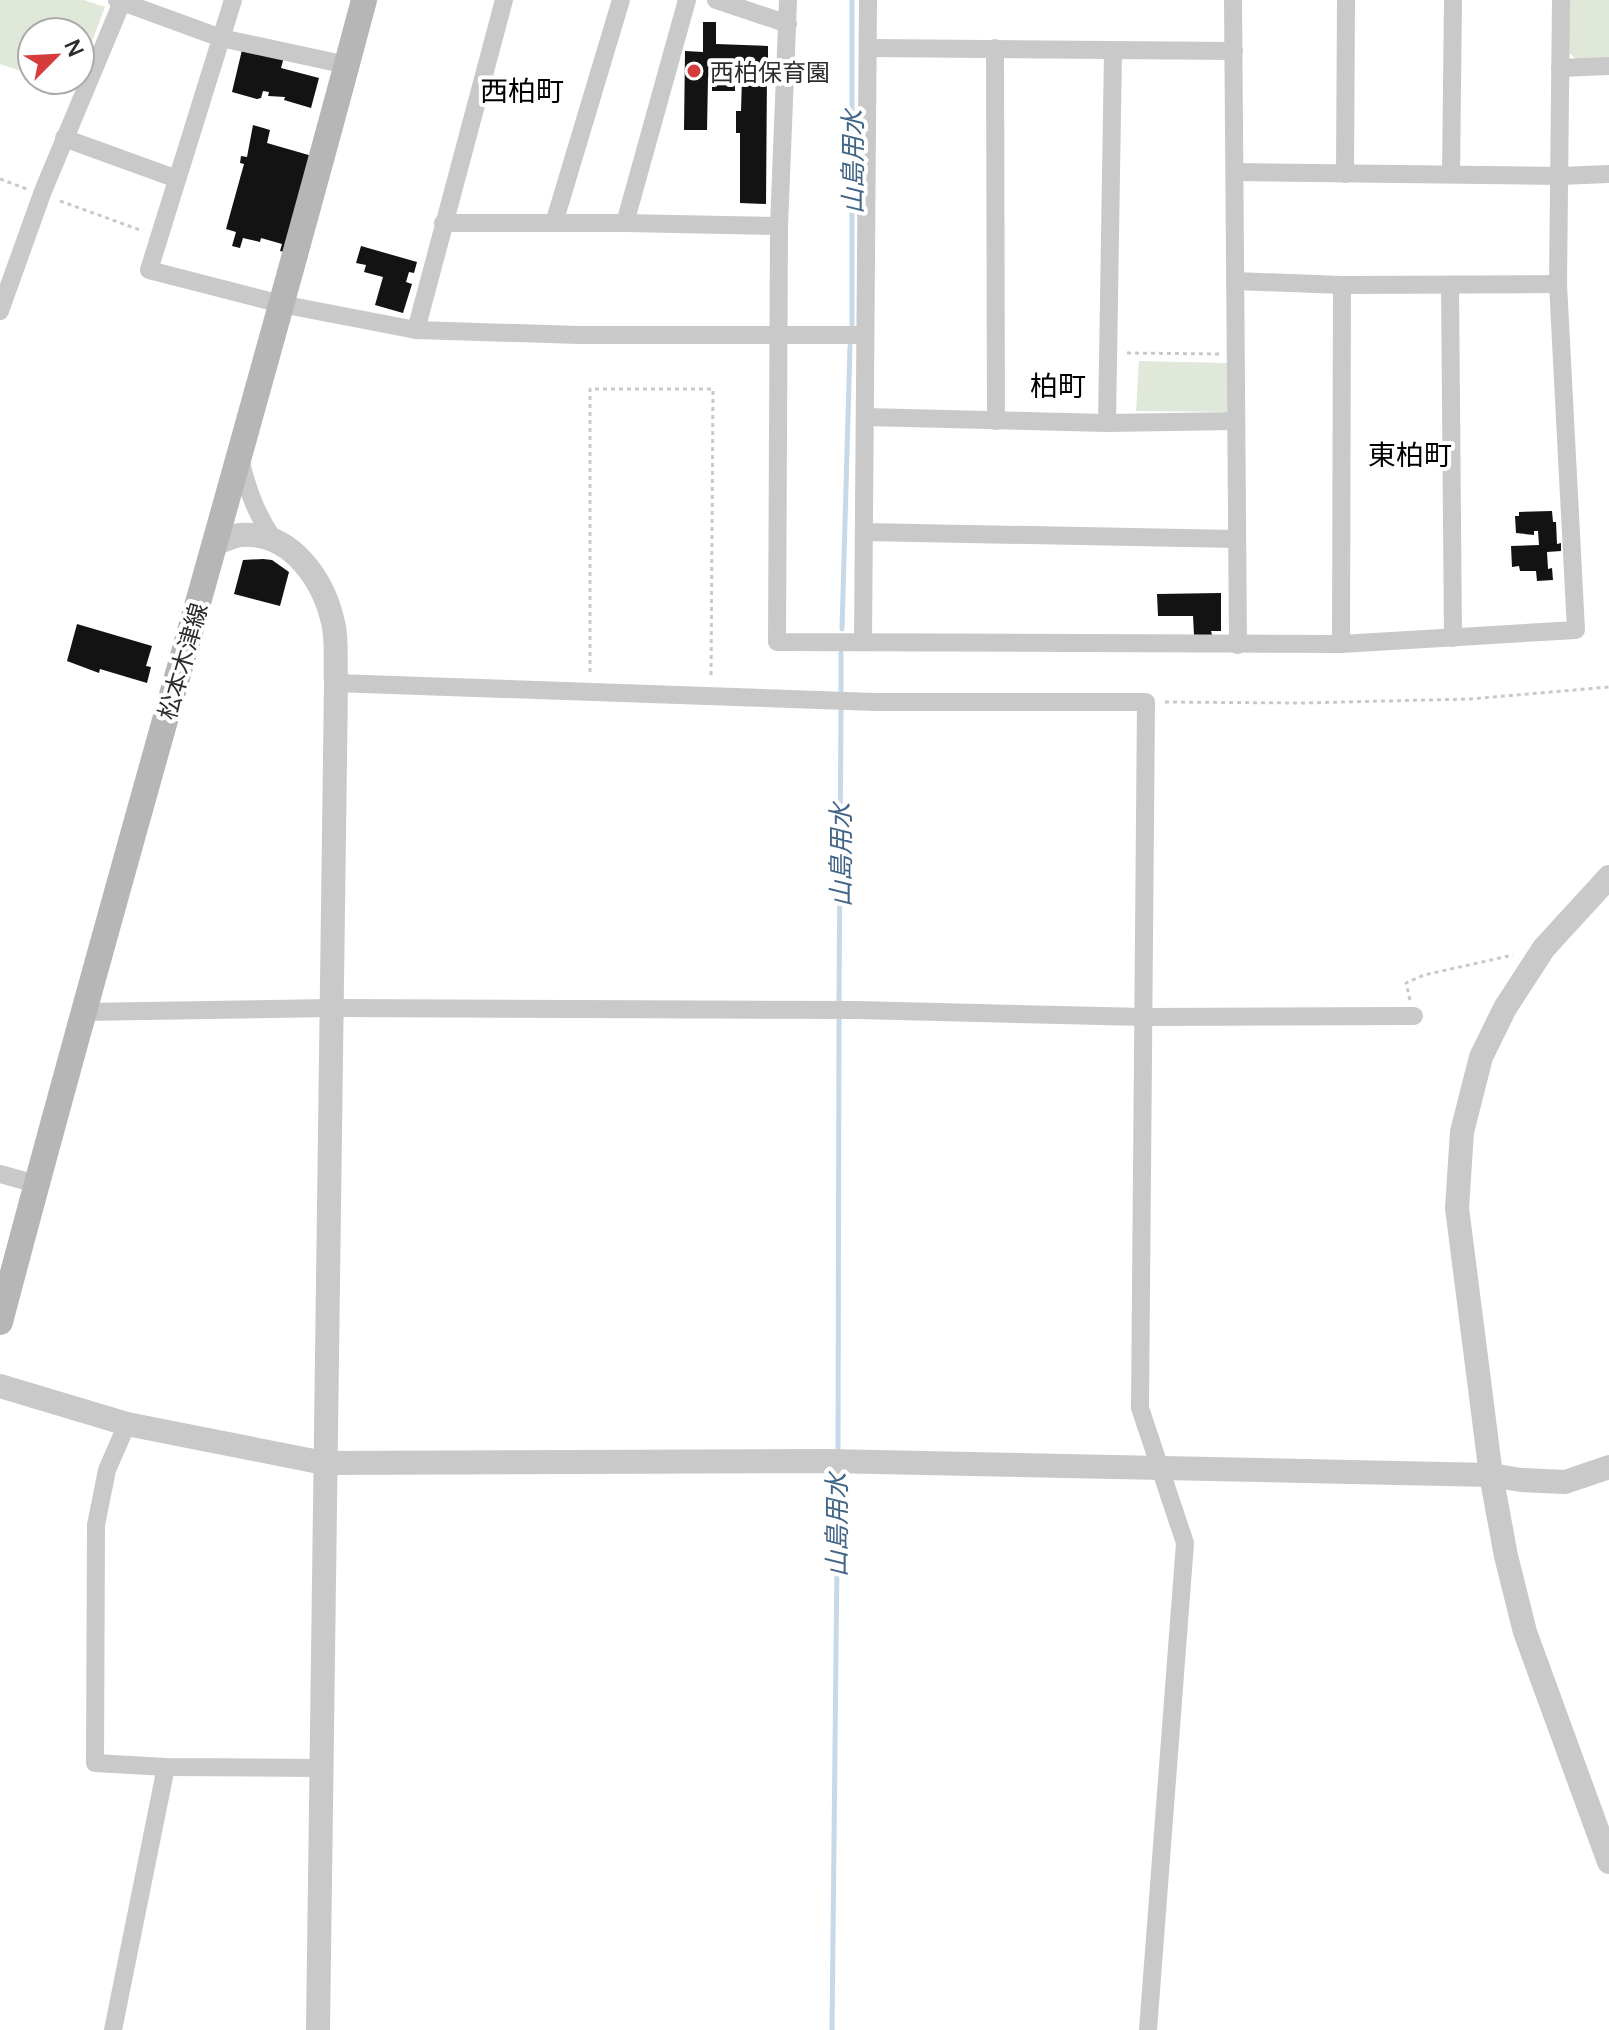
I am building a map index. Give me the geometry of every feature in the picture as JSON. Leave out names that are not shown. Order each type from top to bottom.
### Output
[{"type":"main road","name":"松本木津線","points":[[0,1322],[82,1012],[240,457],[364,0]]},
{"type":"street","points":[[233,0],[149,270],[281,304],[416,330],[579,335],[865,335]]},
{"type":"street","points":[[416,330],[504,0]]},
{"type":"street","points":[[554,223],[621,0]]},
{"type":"street","points":[[625,223],[687,0]]},
{"type":"street","points":[[716,0],[788,24]]},
{"type":"street","points":[[788,0],[779,226],[777,642],[1238,645],[1341,644],[1576,630],[1558,284],[1561,0]]},
{"type":"street","points":[[863,642],[868,0]]},
{"type":"street","points":[[1233,0],[1238,645]]},
{"type":"street","points":[[1345,174],[1346,0]]},
{"type":"street","points":[[1451,174],[1453,0]]},
{"type":"street","points":[[0,311],[41,194],[119,1],[221,38],[347,65]]},
{"type":"street","points":[[868,48],[1234,51]]},
{"type":"street","points":[[995,48],[996,421]]},
{"type":"street","points":[[1107,423],[1113,51]]},
{"type":"street","points":[[1560,68],[1609,66]]},
{"type":"street","points":[[64,138],[177,179]]},
{"type":"street","points":[[1235,172],[1609,174]]},
{"type":"street","points":[[443,223],[779,226]]},
{"type":"street","points":[[1235,281],[1342,285],[1558,284]]},
{"type":"street","points":[[1341,644],[1342,285]]},
{"type":"street","points":[[1450,285],[1453,638]]},
{"type":"street","points":[[865,417],[1107,423],[1236,421]]},
{"type":"street","points":[[240,457],[250,496],[261,521],[274,540],[299,556],[322,588],[334,628],[336,683],[318,2030]]},
{"type":"street","points":[[864,532],[1237,539]]},
{"type":"street","points":[[216,543],[239,535],[274,540]]},
{"type":"street","points":[[336,683],[876,702],[1146,702],[1140,1408],[1185,1543],[1148,2030]]},
{"type":"street","points":[[1609,878],[1544,948],[1505,1008],[1481,1057],[1470,1093],[1459,1158],[1457,1208],[1491,1475],[1506,1556],[1525,1632],[1609,1862]]},
{"type":"street","points":[[82,1012],[332,1008],[841,1010],[1144,1017],[1414,1016]]},
{"type":"street","points":[[0,1174],[36,1184]]},
{"type":"street","points":[[0,1386],[127,1424],[324,1463],[837,1462],[1491,1475],[1565,1482],[1609,1467]]},
{"type":"street","points":[[127,1424],[107,1470],[96,1525],[95,1763],[166,1767],[320,1768]]},
{"type":"street","points":[[113,2030],[166,1767]]},
{"type":"path","points":[[0,179],[159,237]]},
{"type":"path","points":[[1109,352],[1235,355]]},
{"type":"path","points":[[590,692],[590,389],[713,389],[711,696]]},
{"type":"path","points":[[1146,702],[1302,703],[1470,699],[1609,687]]},
{"type":"path","points":[[1414,1016],[1406,983],[1424,975],[1544,948]]},
{"type":"shaded area","points":[[0,0],[84,0],[105,7],[96,31],[96,16],[16,16],[16,70],[0,64]]},
{"type":"shaded area","points":[[1569,0],[1609,0],[1609,58],[1576,59],[1568,52]]},
{"type":"shaded area","points":[[1139,361],[1228,363],[1227,412],[1136,411]]},
{"type":"building","points":[[703,22],[716,22],[716,44],[768,46],[772,71],[767,71],[766,204],[740,203],[740,133],[736,133],[736,111],[741,111],[742,78],[735,78],[735,91],[712,91],[712,77],[708,77],[707,130],[684,130],[685,51],[703,52]]},
{"type":"building","points":[[242,50],[284,57],[281,68],[319,78],[311,108],[284,100],[285,97],[268,96],[269,92],[263,91],[261,98],[257,99],[232,92]]},
{"type":"building","points":[[253,125],[270,130],[267,143],[326,160],[307,258],[280,251],[282,244],[261,238],[260,242],[243,238],[240,248],[232,246],[236,232],[226,229],[244,164],[240,163],[241,156],[247,157]]},
{"type":"building","points":[[361,246],[417,262],[414,273],[409,272],[406,282],[412,284],[403,313],[375,305],[383,277],[364,272],[366,265],[356,263]]},
{"type":"building","points":[[1552,511],[1561,551],[1547,552],[1548,569],[1552,568],[1553,580],[1537,581],[1536,571],[1520,571],[1519,566],[1512,567],[1511,546],[1539,545],[1538,531],[1534,531],[1534,535],[1516,533],[1515,516],[1519,516],[1519,512]]},
{"type":"building","points":[[243,560],[272,560],[289,572],[280,606],[234,594]]},
{"type":"building","points":[[1221,593],[1221,631],[1211,631],[1212,635],[1194,635],[1193,616],[1158,616],[1157,594]]},
{"type":"building","points":[[77,624],[152,646],[146,666],[151,667],[147,683],[100,669],[99,673],[67,661]]},
{"type":"waterway","name":"山島用水","points":[[852,0],[852,325]]},
{"type":"waterway","name":"山島用水","points":[[842,629],[850,346]]},
{"type":"waterway","name":"山島用水","points":[[841,653],[841,691]]},
{"type":"waterway","name":"山島用水","points":[[839,1004],[841,707]]},
{"type":"waterway","name":"山島用水","points":[[838,1453],[839,1019]]},
{"type":"waterway","name":"山島用水","points":[[832,2030],[838,1467]]},
{"type":"place","name":"西柏保育園","points":[[694,71]]},
{"type":"district","name":"西柏町","points":[[522,90]]},
{"type":"district","name":"柏町","points":[[1058,385]]},
{"type":"district","name":"東柏町","points":[[1410,454]]}]
